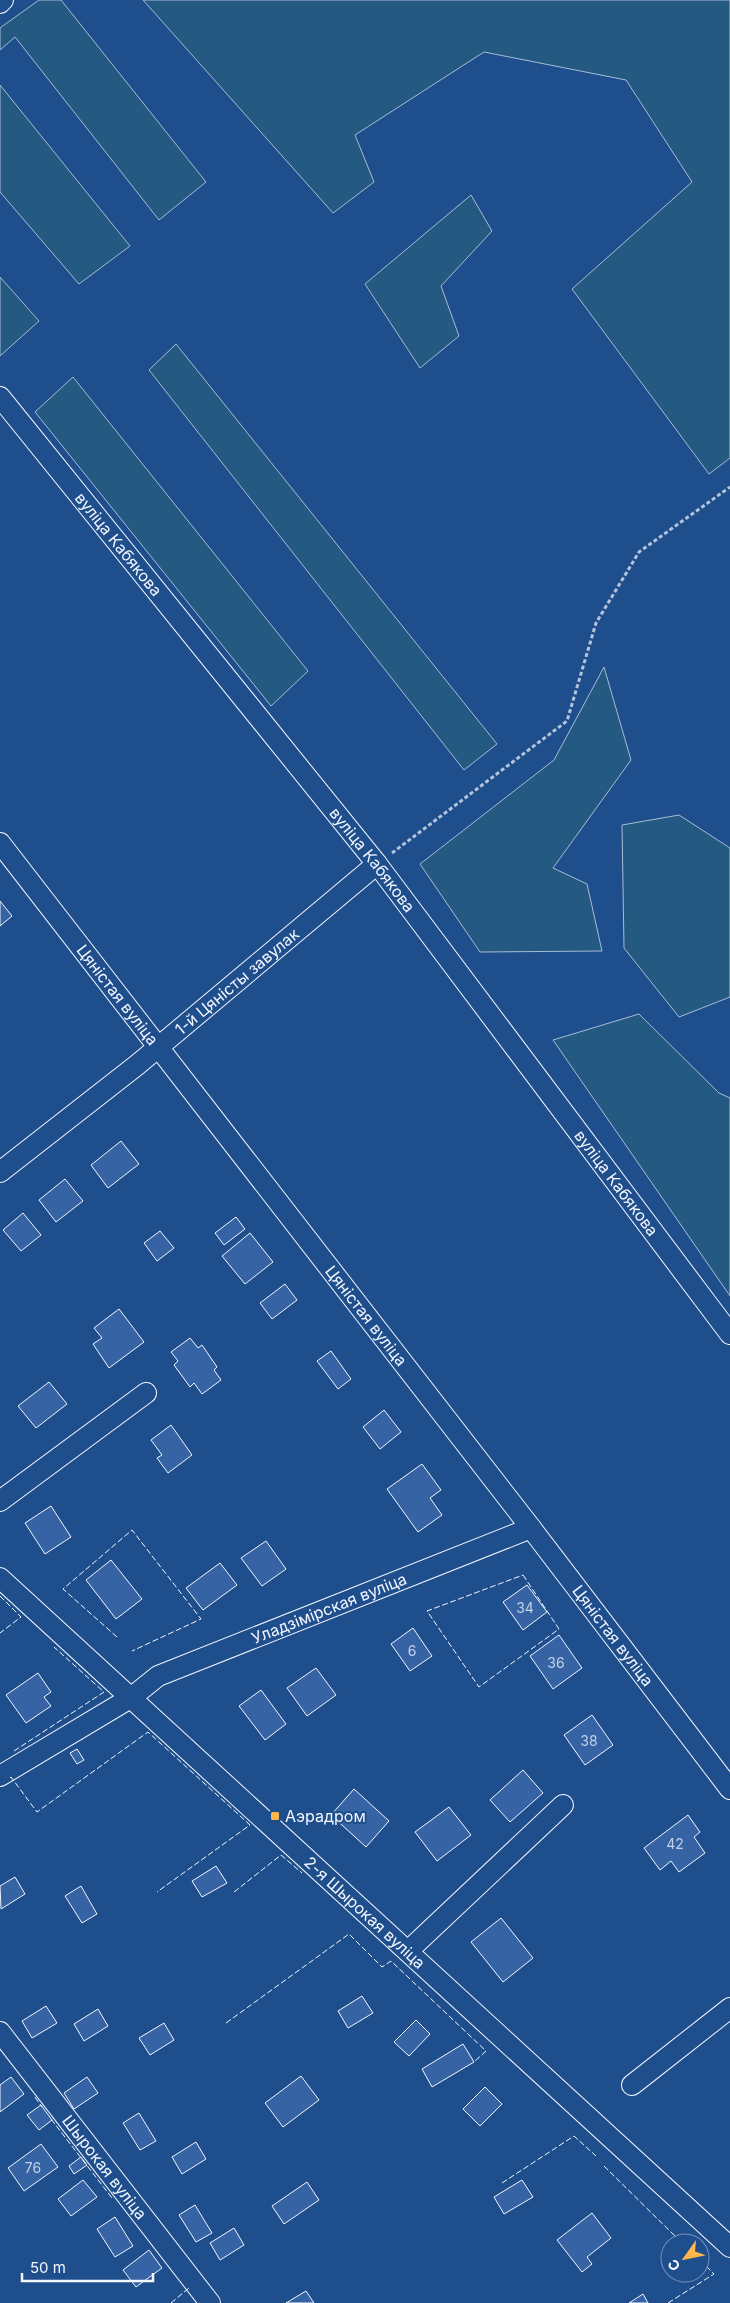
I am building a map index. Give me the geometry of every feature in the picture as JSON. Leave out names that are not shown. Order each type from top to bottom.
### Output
[{"type":"street","points":[[0,3],[3,0]]},
{"type":"street","name":"вуліца Кабякова","points":[[0,397],[377,864],[730,1334]]},
{"type":"street","name":"Цяністая вуліца","points":[[0,843],[157,1048],[531,1528],[730,1789]]},
{"type":"street","name":"1-й Цяністы завулак","points":[[0,1172],[157,1048],[377,864]]},
{"type":"street","points":[[0,1501],[146,1393]]},
{"type":"street","name":"Уладзімірская вуліца","points":[[0,1776],[132,1696],[158,1676],[531,1528]]},
{"type":"street","name":"2-я Шырокая вуліца","points":[[0,1578],[132,1696],[730,2247]]},
{"type":"street","points":[[408,1951],[562,1805]]},
{"type":"street","points":[[632,2085],[730,2008]]},
{"type":"street","name":"Шырокая вуліца","points":[[0,2032],[210,2303]]},
{"type":"path","points":[[377,864],[567,721],[596,623],[638,552],[730,487]]},
{"type":"shaded area","points":[[39,0],[61,0],[206,182],[159,220],[15,37],[0,50],[0,28]]},
{"type":"shaded area","points":[[143,0],[730,0],[730,458],[709,474],[572,289],[692,182],[626,80],[484,52],[355,135],[374,182],[333,213]]},
{"type":"shaded area","points":[[0,85],[130,246],[79,284],[0,192]]},
{"type":"shaded area","points":[[471,195],[492,231],[441,286],[459,336],[420,368],[365,284]]},
{"type":"shaded area","points":[[0,277],[39,321],[0,356]]},
{"type":"shaded area","points":[[176,344],[497,744],[464,770],[149,370]]},
{"type":"shaded area","points":[[73,377],[308,671],[271,706],[35,412]]},
{"type":"shaded area","points":[[604,667],[631,760],[553,868],[587,884],[602,951],[480,952],[420,864],[554,760]]},
{"type":"shaded area","points":[[679,815],[730,848],[730,997],[679,1017],[624,948],[622,825]]},
{"type":"shaded area","points":[[639,1014],[719,1093],[730,1098],[730,1296],[553,1040]]},
{"type":"building","points":[[0,901],[12,916],[0,926]]},
{"type":"building","points":[[121,1141],[139,1164],[108,1188],[91,1165]]},
{"type":"building","points":[[65,1179],[83,1201],[56,1222],[39,1200]]},
{"type":"building","points":[[23,1213],[41,1235],[21,1251],[3,1230]]},
{"type":"building","points":[[236,1217],[245,1229],[224,1245],[215,1233]]},
{"type":"building","points":[[160,1231],[174,1248],[157,1261],[144,1243]]},
{"type":"building","points":[[250,1233],[273,1262],[245,1284],[222,1256]]},
{"type":"building","points":[[285,1284],[297,1300],[272,1319],[260,1303]]},
{"type":"building","points":[[119,1309],[144,1342],[109,1368],[93,1344],[102,1338],[94,1328]]},
{"type":"building","points":[[190,1338],[198,1348],[202,1345],[217,1367],[214,1370],[221,1380],[202,1394],[194,1383],[190,1387],[174,1365],[178,1361],[171,1352]]},
{"type":"building","points":[[331,1351],[351,1379],[338,1389],[317,1361]]},
{"type":"building","points":[[49,1382],[67,1404],[36,1428],[18,1406]]},
{"type":"building","points":[[384,1410],[401,1432],[380,1449],[363,1427]]},
{"type":"building","points":[[171,1425],[192,1455],[168,1473],[157,1458],[162,1455],[151,1440]]},
{"type":"building","points":[[422,1464],[441,1490],[430,1498],[442,1515],[418,1532],[387,1489]]},
{"type":"building","points":[[51,1506],[71,1537],[45,1554],[25,1523]]},
{"type":"building","points":[[266,1541],[286,1569],[262,1586],[241,1558]]},
{"type":"building","points":[[111,1560],[142,1599],[116,1619],[86,1580]]},
{"type":"building","points":[[220,1563],[237,1585],[203,1610],[186,1588]]},
{"type":"building","points":[[527,1585],[547,1612],[523,1630],[503,1602]]},
{"type":"building","points":[[413,1628],[432,1656],[410,1671],[391,1644]]},
{"type":"building","points":[[559,1635],[582,1668],[553,1689],[530,1656]]},
{"type":"building","points":[[316,1668],[336,1695],[307,1716],[287,1688]]},
{"type":"building","points":[[38,1673],[51,1692],[44,1697],[51,1706],[26,1723],[6,1695]]},
{"type":"building","points":[[261,1690],[286,1724],[265,1740],[239,1706]]},
{"type":"building","points":[[592,1715],[613,1745],[585,1765],[564,1735]]},
{"type":"building","points":[[77,1749],[84,1760],[77,1764],[70,1753]]},
{"type":"building","points":[[523,1770],[543,1793],[510,1822],[490,1800]]},
{"type":"building","points":[[354,1789],[389,1821],[366,1847],[331,1815]]},
{"type":"building","points":[[449,1807],[471,1835],[437,1861],[415,1832]]},
{"type":"building","points":[[688,1815],[700,1832],[694,1837],[705,1853],[679,1872],[671,1861],[660,1870],[644,1848]]},
{"type":"building","points":[[216,1866],[227,1883],[202,1897],[192,1881]]},
{"type":"building","points":[[15,1877],[25,1894],[1,1909],[0,1886]]},
{"type":"building","points":[[81,1886],[97,1914],[82,1923],[65,1896]]},
{"type":"building","points":[[501,1918],[533,1958],[503,1982],[471,1942]]},
{"type":"building","points":[[362,1996],[373,2013],[348,2028],[338,2011]]},
{"type":"building","points":[[46,2006],[57,2023],[32,2038],[22,2021]]},
{"type":"building","points":[[98,2009],[108,2026],[84,2041],[74,2024]]},
{"type":"building","points":[[416,2020],[430,2034],[409,2056],[394,2042]]},
{"type":"building","points":[[164,2023],[174,2040],[150,2055],[139,2038]]},
{"type":"building","points":[[463,2044],[474,2062],[432,2087],[422,2069]]},
{"type":"building","points":[[301,2076],[319,2100],[283,2127],[265,2103]]},
{"type":"building","points":[[11,2077],[24,2094],[0,2112],[0,2085]]},
{"type":"building","points":[[87,2077],[98,2093],[74,2109],[64,2093]]},
{"type":"building","points":[[485,2087],[502,2104],[480,2126],[463,2109]]},
{"type":"building","points":[[41,2105],[52,2120],[39,2130],[27,2115]]},
{"type":"building","points":[[139,2113],[156,2141],[140,2150],[123,2123]]},
{"type":"building","points":[[196,2142],[206,2159],[182,2174],[172,2157]]},
{"type":"building","points":[[41,2144],[58,2167],[24,2191],[8,2168]]},
{"type":"building","points":[[81,2157],[87,2165],[74,2174],[69,2166]]},
{"type":"building","points":[[83,2180],[97,2197],[71,2216],[58,2199]]},
{"type":"building","points":[[522,2180],[533,2197],[504,2214],[494,2197]]},
{"type":"building","points":[[307,2182],[319,2200],[284,2224],[272,2206]]},
{"type":"building","points":[[195,2205],[212,2233],[196,2242],[179,2215]]},
{"type":"building","points":[[592,2213],[611,2238],[587,2257],[592,2264],[582,2272],[557,2240]]},
{"type":"building","points":[[115,2217],[133,2246],[115,2257],[97,2229]]},
{"type":"building","points":[[234,2228],[244,2245],[220,2260],[210,2243]]},
{"type":"building","points":[[149,2250],[162,2268],[136,2287],[123,2270]]},
{"type":"building","points":[[306,2291],[314,2303],[286,2303]]},
{"type":"building","points":[[643,2294],[648,2303],[629,2303]]},
{"type":"fence","points":[[117,1637],[63,1589],[132,1530],[201,1619],[132,1651]]},
{"type":"fence","points":[[523,1575],[559,1629],[479,1687],[427,1611],[523,1575]]},
{"type":"fence","points":[[0,1596],[21,1617],[0,1633]]},
{"type":"fence","points":[[14,1751],[104,1692],[54,1647]]},
{"type":"fence","points":[[10,1778],[37,1812],[148,1732],[250,1825],[157,1892]]},
{"type":"fence","points":[[234,1892],[281,1855],[302,1873]]},
{"type":"fence","points":[[226,2023],[349,1934],[382,1967],[391,1961],[486,2051],[474,2062]]},
{"type":"fence","points":[[35,2097],[42,2107]]},
{"type":"fence","points":[[51,2119],[112,2198]]},
{"type":"fence","points":[[502,2183],[574,2136],[596,2156]]},
{"type":"fence","points":[[604,2166],[672,2233]]},
{"type":"fence","points":[[710,2270],[714,2274],[710,2277]]},
{"type":"fence","points":[[668,2303],[700,2283]]},
{"type":"fence","points":[[171,2303],[189,2288]]},
{"type":"place","name":"Аэрадром","points":[[275,1816]]}]
